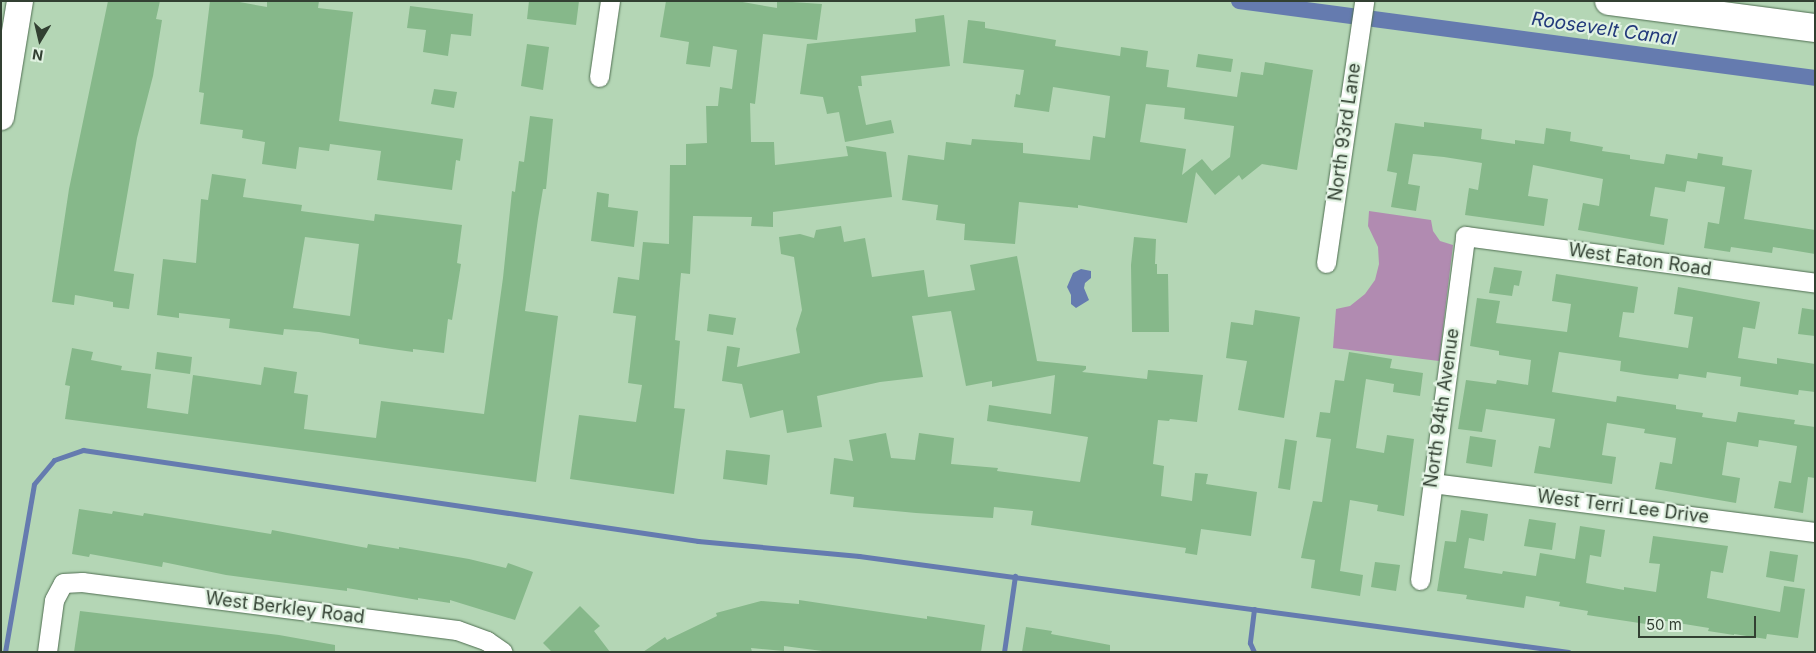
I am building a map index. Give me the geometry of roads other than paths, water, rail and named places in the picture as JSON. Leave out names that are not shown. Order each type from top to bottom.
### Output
[{"type":"main road","points":[[1,117],[20,1]]},
{"type":"main road","points":[[1609,1],[1815,28]]},
{"type":"street","points":[[599,77],[610,1]]},
{"type":"street","name":"North 93rd Lane","points":[[1326,263],[1364,3]]},
{"type":"street","name":"West Eaton Road","points":[[1465,236],[1815,283]]},
{"type":"street","name":"North 94th Avenue","points":[[1420,580],[1465,236]]},
{"type":"street","name":"West Terri Lee Drive","points":[[1432,483],[1815,532]]},
{"type":"street","name":"West Berkley Road","points":[[47,652],[54,600],[63,583],[82,582],[457,630],[487,641],[503,652]]},
{"type":"water","points":[[1081,269],[1091,271],[1091,278],[1085,283],[1084,288],[1089,300],[1076,308],[1071,304],[1071,295],[1067,287],[1073,273]]},
{"type":"waterway","name":"Roosevelt Canal","points":[[1239,1],[1815,78]]},
{"type":"waterway","points":[[5,652],[34,484],[54,460],[83,450],[698,541],[859,556],[1569,652]]},
{"type":"waterway","points":[[1004,652],[1015,576]]},
{"type":"waterway","points":[[1254,609],[1250,643],[1254,652]]}]
